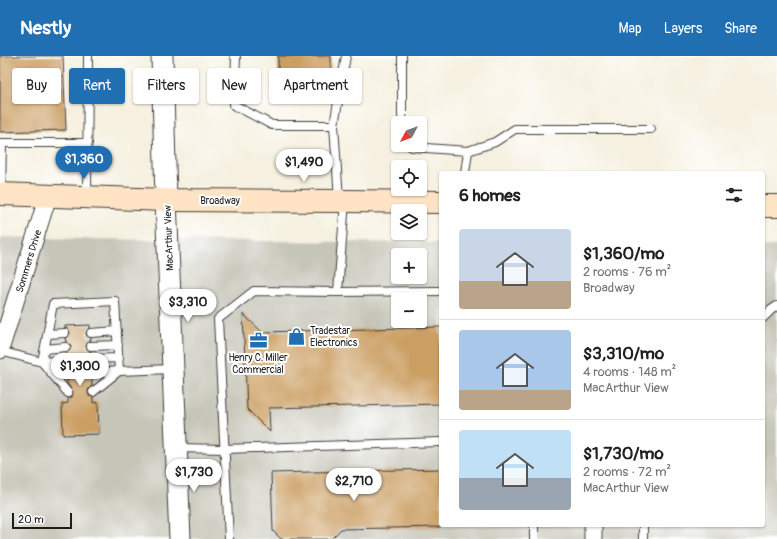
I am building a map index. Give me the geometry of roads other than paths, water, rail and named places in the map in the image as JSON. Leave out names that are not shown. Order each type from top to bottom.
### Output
[{"type":"main road","name":"Broadway","points":[[1,194],[166,200],[439,202]]},
{"type":"main road","points":[[765,206],[777,206]]},
{"type":"street","name":"MacArthur View","points":[[162,56],[166,200],[180,539]]},
{"type":"street","name":"Sommers Drive","points":[[0,350],[48,196]]},
{"type":"street","points":[[593,527],[593,539]]},
{"type":"lane","points":[[87,197],[88,56]]},
{"type":"lane","points":[[234,56],[236,57],[234,105],[272,125],[334,125]]},
{"type":"lane","points":[[338,292],[342,201],[334,125],[346,56]]},
{"type":"lane","points":[[402,56],[402,116]]},
{"type":"lane","points":[[427,148],[468,151],[496,142],[515,129],[651,129]]},
{"type":"lane","points":[[1,194],[1,143],[88,143]]},
{"type":"lane","points":[[465,171],[468,151]]},
{"type":"lane","points":[[229,539],[218,319],[254,291],[439,291]]},
{"type":"lane","points":[[42,362],[53,304],[115,301],[120,371]]},
{"type":"lane","points":[[765,316],[777,306]]},
{"type":"lane","points":[[90,332],[117,331]]},
{"type":"lane","points":[[47,334],[65,333]]},
{"type":"lane","points":[[91,346],[118,345]]},
{"type":"lane","points":[[45,349],[66,347]]},
{"type":"lane","points":[[0,350],[42,362],[66,360]]},
{"type":"lane","points":[[91,359],[119,358]]},
{"type":"lane","points":[[42,362],[68,393]]},
{"type":"lane","points":[[92,373],[173,369]]},
{"type":"lane","points":[[93,392],[120,371]]},
{"type":"lane","points":[[54,376],[67,375]]},
{"type":"lane","points":[[176,448],[224,449],[439,442]]},
{"type":"lane","points":[[534,527],[534,539]]},
{"type":"lane","points":[[643,527],[643,539]]},
{"type":"place","name":"Tradestar Electronics","points":[[297,336]]},
{"type":"place","name":"Henry C. Miller Commercial","points":[[258,340]]}]
